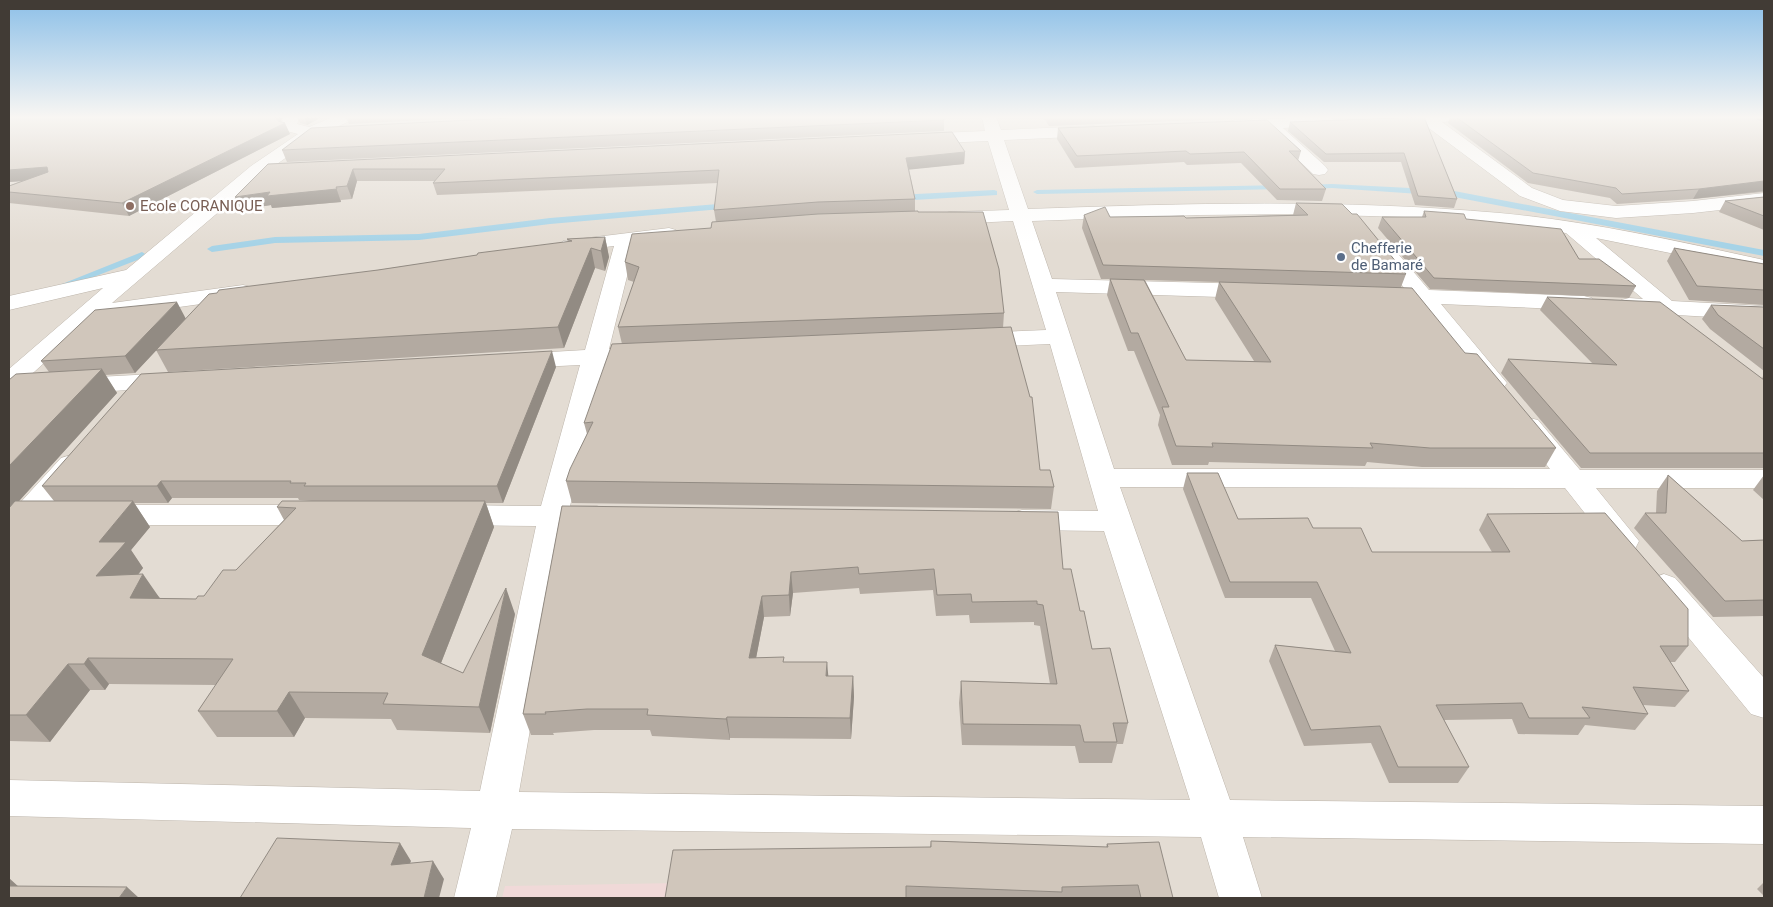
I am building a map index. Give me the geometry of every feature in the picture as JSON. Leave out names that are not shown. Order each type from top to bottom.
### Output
[{"type":"street","points":[[9,382],[86,313],[272,159]]},
{"type":"street","points":[[1002,159],[1060,337],[1116,521],[1216,817],[1240,898]]},
{"type":"street","points":[[1307,159],[1319,170]]},
{"type":"street","points":[[1481,159],[1526,192],[1560,205],[1616,212],[1694,207],[1764,199]]},
{"type":"street","points":[[257,170],[316,167]]},
{"type":"street","points":[[1560,205],[1573,229],[1695,331]]},
{"type":"street","points":[[934,219],[1250,208],[1350,209],[1502,219],[1644,241],[1764,266]]},
{"type":"street","points":[[1350,209],[1572,479],[1764,702]]},
{"type":"street","points":[[555,248],[626,238],[684,233]]},
{"type":"street","points":[[475,898],[496,810],[553,515],[626,238]]},
{"type":"street","points":[[9,303],[131,275]]},
{"type":"street","points":[[1043,285],[1274,292]]},
{"type":"street","points":[[86,313],[262,290]]},
{"type":"street","points":[[197,324],[223,295]]},
{"type":"street","points":[[1358,295],[1664,306],[1764,313]]},
{"type":"street","points":[[951,342],[1060,337]]},
{"type":"street","points":[[497,362],[665,353]]},
{"type":"street","points":[[124,404],[164,360]]},
{"type":"street","points":[[9,390],[193,379]]},
{"type":"street","points":[[17,525],[85,448]]},
{"type":"street","points":[[1103,478],[1764,479]]},
{"type":"street","points":[[17,525],[71,515],[344,515]]},
{"type":"street","points":[[424,515],[622,516]]},
{"type":"street","points":[[998,520],[1116,521]]},
{"type":"street","points":[[9,798],[496,810],[1216,817],[1764,825]]},
{"type":"shaded area","points":[[9,159],[1764,159],[1764,898],[9,898]]},
{"type":"shaded area","points":[[1151,875],[1158,898],[502,898],[505,886]]},
{"type":"building","points":[[9,159],[211,159],[122,203],[9,192],[9,186],[48,172],[47,167],[9,170]]},
{"type":"building","points":[[368,159],[906,159],[915,199],[818,202],[714,210],[719,170],[433,183],[445,169],[353,169],[347,186],[336,187],[337,189],[267,196],[270,192],[235,197],[268,164]]},
{"type":"building","points":[[1251,159],[1297,159],[1326,189],[1280,189]]},
{"type":"building","points":[[1406,159],[1441,159],[1457,199],[1418,196]]},
{"type":"building","points":[[1514,159],[1764,159],[1764,181],[1699,189],[1622,194],[1616,188],[1533,173]]},
{"type":"building","points":[[1764,197],[1764,216],[1725,201]]},
{"type":"building","points":[[1296,203],[1342,204],[1352,214],[1357,214],[1406,274],[1103,265],[1084,215],[1105,207],[1110,217],[1184,216],[1186,218],[1308,215]]},
{"type":"building","points":[[918,211],[983,212],[999,269],[1004,313],[618,327],[639,267],[625,262],[632,234],[711,228],[712,222],[818,214]]},
{"type":"building","points":[[1424,211],[1464,214],[1466,219],[1561,229],[1579,259],[1599,259],[1636,286],[1434,278],[1382,217],[1426,217]]},
{"type":"building","points":[[605,237],[601,251],[591,248],[558,327],[156,350],[209,294],[217,293],[219,290],[378,270],[477,255],[478,253],[572,241],[567,239]]},
{"type":"building","points":[[1674,248],[1764,264],[1764,290],[1697,286]]},
{"type":"building","points":[[1110,279],[1144,280],[1186,360],[1271,362],[1219,282],[1412,288],[1465,353],[1477,354],[1556,448],[1430,448],[1370,443],[1373,448],[1212,443],[1213,447],[1176,446],[1162,407],[1169,407],[1138,333],[1131,333]]},
{"type":"building","points":[[1547,297],[1660,302],[1764,380],[1764,453],[1590,453],[1508,359],[1617,365]]},
{"type":"building","points":[[177,302],[125,356],[41,361],[95,310]]},
{"type":"building","points":[[1711,305],[1764,307],[1764,349],[1718,315]]},
{"type":"building","points":[[1011,327],[1030,397],[1032,397],[1040,470],[1050,470],[1054,487],[566,481],[593,422],[584,423],[612,344]]},
{"type":"building","points":[[552,351],[497,486],[304,486],[306,483],[290,483],[291,481],[161,481],[157,486],[42,486],[141,374]]},
{"type":"building","points":[[102,369],[9,466],[9,380],[16,374]]},
{"type":"building","points":[[1187,473],[1218,473],[1238,519],[1308,518],[1313,528],[1361,528],[1372,552],[1510,552],[1487,514],[1605,513],[1688,609],[1688,646],[1660,646],[1689,691],[1633,687],[1648,714],[1582,707],[1590,718],[1529,718],[1522,703],[1436,705],[1469,767],[1398,767],[1380,726],[1311,730],[1275,645],[1351,653],[1317,582],[1230,582]]},
{"type":"building","points":[[1668,475],[1742,541],[1764,540],[1764,600],[1725,601],[1645,513],[1666,513]]},
{"type":"building","points":[[15,501],[133,501],[99,542],[126,542],[96,576],[143,574],[130,598],[196,599],[198,596],[204,596],[223,570],[236,570],[296,508],[277,507],[282,501],[485,501],[422,655],[463,673],[506,588],[479,707],[383,704],[388,693],[289,692],[277,711],[198,711],[233,659],[88,658],[84,664],[68,664],[26,715],[9,715],[9,508]]},
{"type":"building","points":[[562,506],[1058,512],[1063,569],[1071,569],[1080,611],[1084,611],[1092,649],[1110,648],[1128,723],[1113,723],[1117,742],[1084,742],[1080,725],[963,724],[961,681],[1057,684],[1043,605],[1037,604],[1037,601],[972,602],[971,594],[937,595],[934,569],[859,574],[858,567],[791,572],[789,595],[762,596],[749,658],[784,657],[783,662],[827,662],[826,676],[853,676],[850,718],[727,717],[726,719],[647,715],[648,709],[587,709],[545,712],[546,714],[523,714]]},
{"type":"building","points":[[277,838],[400,843],[391,865],[433,861],[424,898],[240,898]]},
{"type":"building","points":[[931,841],[1108,847],[1107,844],[1159,842],[1173,898],[1141,898],[1138,885],[1062,887],[1062,892],[906,886],[906,898],[665,898],[673,850],[931,847]]},
{"type":"building","points":[[9,886],[127,887],[119,898],[9,898]]},
{"type":"waterway","points":[[1307,187],[1332,186],[1449,193],[1764,253]]},
{"type":"waterway","points":[[1037,192],[1282,187]]},
{"type":"waterway","points":[[897,198],[994,193]]},
{"type":"waterway","points":[[212,249],[275,240],[419,237],[550,221],[730,206]]},
{"type":"waterway","points":[[57,288],[142,255]]},
{"type":"place","name":"Ecole CORANIQUE","points":[[130,206]]},
{"type":"place","name":"Chefferie de Bamaré","points":[[1341,257]]}]
